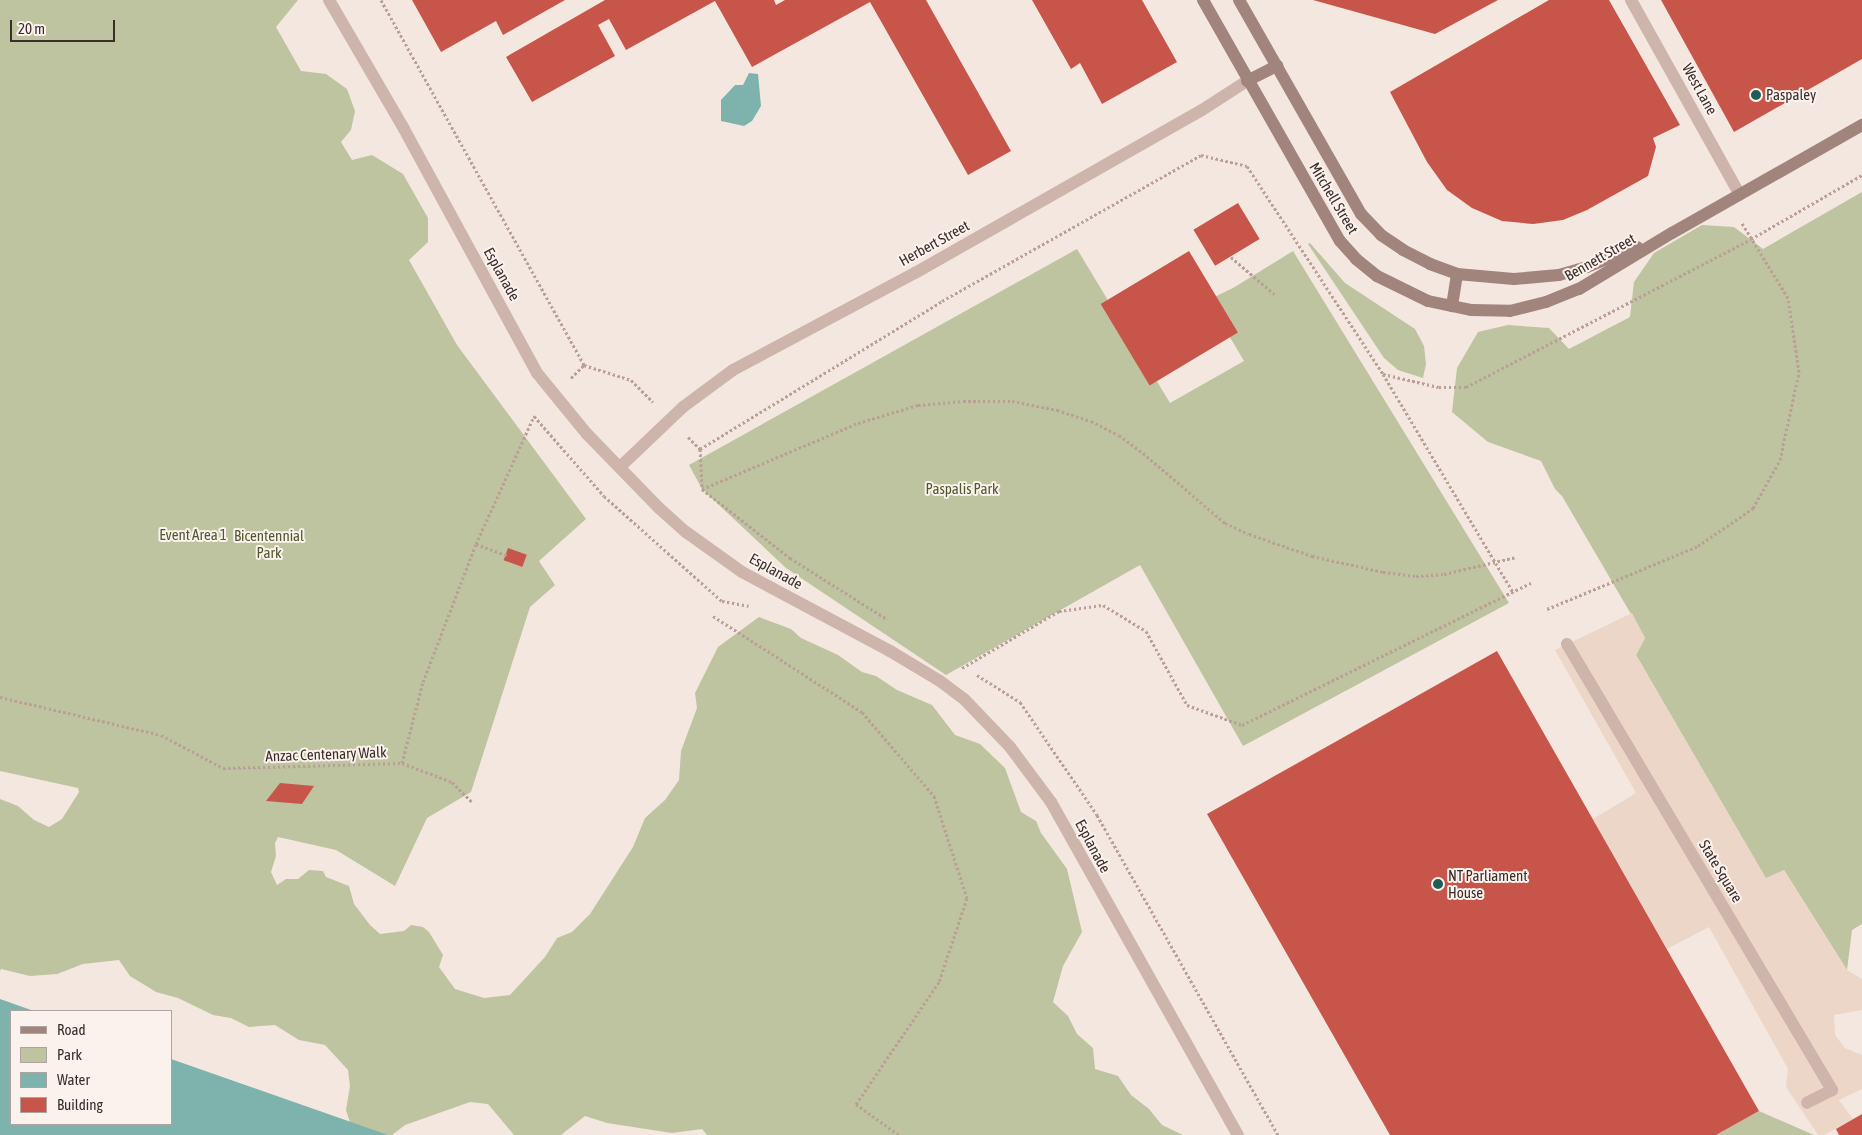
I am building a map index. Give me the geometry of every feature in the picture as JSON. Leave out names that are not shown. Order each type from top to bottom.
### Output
[{"type":"street","name":"Esplanade","points":[[329,0],[404,129],[537,373],[587,434],[686,532],[734,566],[890,650],[940,681],[971,706],[1010,747],[1051,802],[1238,1135]]},
{"type":"street","name":"Mitchell Street","points":[[1203,0],[1328,223],[1356,259],[1377,276],[1398,288],[1428,301],[1452,306]]},
{"type":"street","name":"Mitchell Street","points":[[1239,0],[1362,214],[1380,235],[1403,250],[1430,264],[1457,274]]},
{"type":"street","name":"West Lane","points":[[1631,0],[1734,197]]},
{"type":"street","name":"Herbert Street","points":[[620,467],[683,407],[733,370],[915,273],[1202,110],[1247,81],[1277,66]]},
{"type":"street","name":"Bennett Street","points":[[1452,306],[1471,310],[1510,311],[1562,297],[1579,289],[1672,232],[1862,125]]},
{"type":"street","name":"Bennett Street","points":[[1457,274],[1514,279],[1559,274],[1587,267],[1672,232]]},
{"type":"street","points":[[1452,306],[1457,274]]},
{"type":"street","name":"State Square","points":[[1567,644],[1832,1090],[1807,1103]]},
{"type":"path","points":[[381,0],[584,365],[631,380],[659,408]]},
{"type":"path","points":[[686,436],[700,450],[942,301],[1201,155],[1247,166],[1383,374],[1513,592]]},
{"type":"path","points":[[1383,374],[1439,387],[1466,387],[1751,239],[1862,175]]},
{"type":"path","points":[[1547,609],[1698,546],[1753,508],[1780,460],[1799,372],[1788,298],[1751,239],[1734,197]]},
{"type":"path","points":[[1231,257],[1274,294]]},
{"type":"path","points":[[570,378],[584,365]]},
{"type":"path","points":[[702,490],[858,423],[918,405],[964,401],[1012,401],[1057,410],[1091,421],[1119,435],[1225,523],[1249,534],[1312,556],[1383,572],[1416,576],[1444,574],[1516,557]]},
{"type":"path","name":"Anzac Centenary Walk","points":[[0,697],[161,735],[223,768],[402,763],[423,682],[476,544],[536,410]]},
{"type":"path","points":[[534,416],[604,496],[722,601],[758,607]]},
{"type":"path","points":[[476,544],[507,554]]},
{"type":"path","points":[[940,681],[1058,611],[1103,604],[1146,631],[1187,705],[1242,725],[1531,583]]},
{"type":"path","points":[[713,616],[862,712],[934,796],[967,898],[939,982],[856,1104],[899,1135]]},
{"type":"path","points":[[402,763],[452,782],[472,802]]},
{"type":"green space","points":[[0,0],[298,0],[276,27],[301,71],[326,74],[347,89],[355,111],[351,130],[341,142],[352,160],[372,155],[403,174],[428,218],[428,242],[409,260],[457,345],[586,519],[539,561],[555,585],[530,607],[471,792],[427,818],[395,886],[336,850],[278,837],[275,843],[276,856],[271,872],[277,885],[286,879],[298,879],[309,870],[323,871],[326,877],[349,886],[354,904],[370,925],[380,934],[404,931],[411,925],[423,927],[429,932],[443,955],[439,967],[455,989],[484,998],[510,995],[545,957],[557,938],[572,932],[590,914],[633,847],[645,818],[665,800],[679,780],[681,751],[697,708],[695,693],[718,647],[759,617],[791,629],[801,638],[838,655],[862,672],[876,676],[897,690],[932,705],[955,735],[980,744],[1005,768],[1021,812],[1036,821],[1041,833],[1067,869],[1082,932],[1063,966],[1053,1002],[1068,1016],[1077,1034],[1093,1048],[1095,1069],[1118,1076],[1131,1095],[1149,1109],[1162,1125],[1183,1135],[707,1135],[702,1129],[672,1133],[607,1123],[585,1116],[561,1135],[514,1135],[488,1104],[470,1102],[405,1125],[392,1135],[354,1135],[346,1110],[350,1086],[348,1070],[325,1045],[299,1040],[275,1025],[249,1027],[231,1018],[213,1015],[178,998],[156,992],[130,976],[119,960],[83,964],[57,974],[30,976],[1,969],[0,971],[0,799],[18,806],[34,820],[49,827],[62,819],[79,792],[78,788],[0,771]]},
{"type":"green space","points":[[1862,192],[1862,924],[1852,930],[1847,970],[1784,870],[1766,879],[1636,655],[1645,638],[1562,496],[1555,489],[1541,461],[1488,442],[1452,412],[1457,368],[1478,332],[1508,325],[1549,328],[1569,349],[1630,317],[1634,282],[1654,253],[1702,225],[1734,227],[1763,249]]},
{"type":"green space","points":[[1310,243],[1345,283],[1415,329],[1424,346],[1426,364],[1423,378],[1398,370],[1384,358],[1308,244]]},
{"type":"green space","name":"Paspalis Park","points":[[1077,249],[1170,403],[1244,361],[1208,300],[1233,288],[1293,251],[1509,603],[1243,746],[1140,565],[946,675],[786,568],[702,489],[689,465]]},
{"type":"green space","points":[[1759,1111],[1814,1135],[1716,1135]]},
{"type":"shaded area","points":[[1632,613],[1645,638],[1636,655],[1766,878],[1784,870],[1847,970],[1862,979],[1862,1010],[1834,1015],[1835,1035],[1845,1048],[1862,1055],[1862,1089],[1839,1100],[1853,1119],[1824,1135],[1818,1135],[1786,1087],[1788,1069],[1709,927],[1667,949],[1593,819],[1636,793],[1555,650]]},
{"type":"water","points":[[749,73],[758,74],[761,106],[752,121],[744,126],[721,121],[721,100],[735,85],[743,85]]},
{"type":"water","points":[[0,999],[31,1010],[10,1010],[10,1125],[172,1125],[172,1059],[388,1135],[0,1135]]},
{"type":"building","points":[[412,0],[565,0],[503,35],[496,21],[441,52]]},
{"type":"building","points":[[605,0],[774,0],[776,5],[785,0],[926,0],[1011,151],[968,175],[870,2],[752,67],[715,1],[626,50],[609,19],[598,25],[615,56],[532,102],[506,57]]},
{"type":"building","points":[[1032,0],[1142,0],[1177,62],[1102,104],[1080,63],[1071,69]]},
{"type":"building","points":[[1313,0],[1498,0],[1435,34]]},
{"type":"building","points":[[1549,0],[1609,0],[1680,125],[1653,138],[1656,147],[1648,176],[1587,210],[1563,220],[1533,224],[1502,221],[1472,208],[1447,190],[1427,162],[1390,92]]},
{"type":"building","name":"Paspaley","points":[[1661,0],[1862,0],[1862,59],[1734,132]]},
{"type":"building","points":[[1238,203],[1260,239],[1215,266],[1193,230]]},
{"type":"building","points":[[1189,251],[1238,332],[1150,385],[1101,304]]},
{"type":"building","points":[[508,548],[527,555],[522,567],[504,560]]},
{"type":"building","name":"NT Parliament House","points":[[1497,651],[1759,1111],[1716,1135],[1390,1135],[1207,814]]},
{"type":"building","points":[[280,783],[314,786],[302,804],[266,801]]},
{"type":"building","points":[[1862,1114],[1862,1135],[1839,1135],[1836,1129]]},
{"type":"place","name":"Paspaley","points":[[1756,95]]},
{"type":"place","name":"NT Parliament House","points":[[1438,884]]},
{"type":"park label","name":"Event Area 1","points":[[193,535]]},
{"type":"park label","name":"Bicentennial Park","points":[[269,544]]}]
